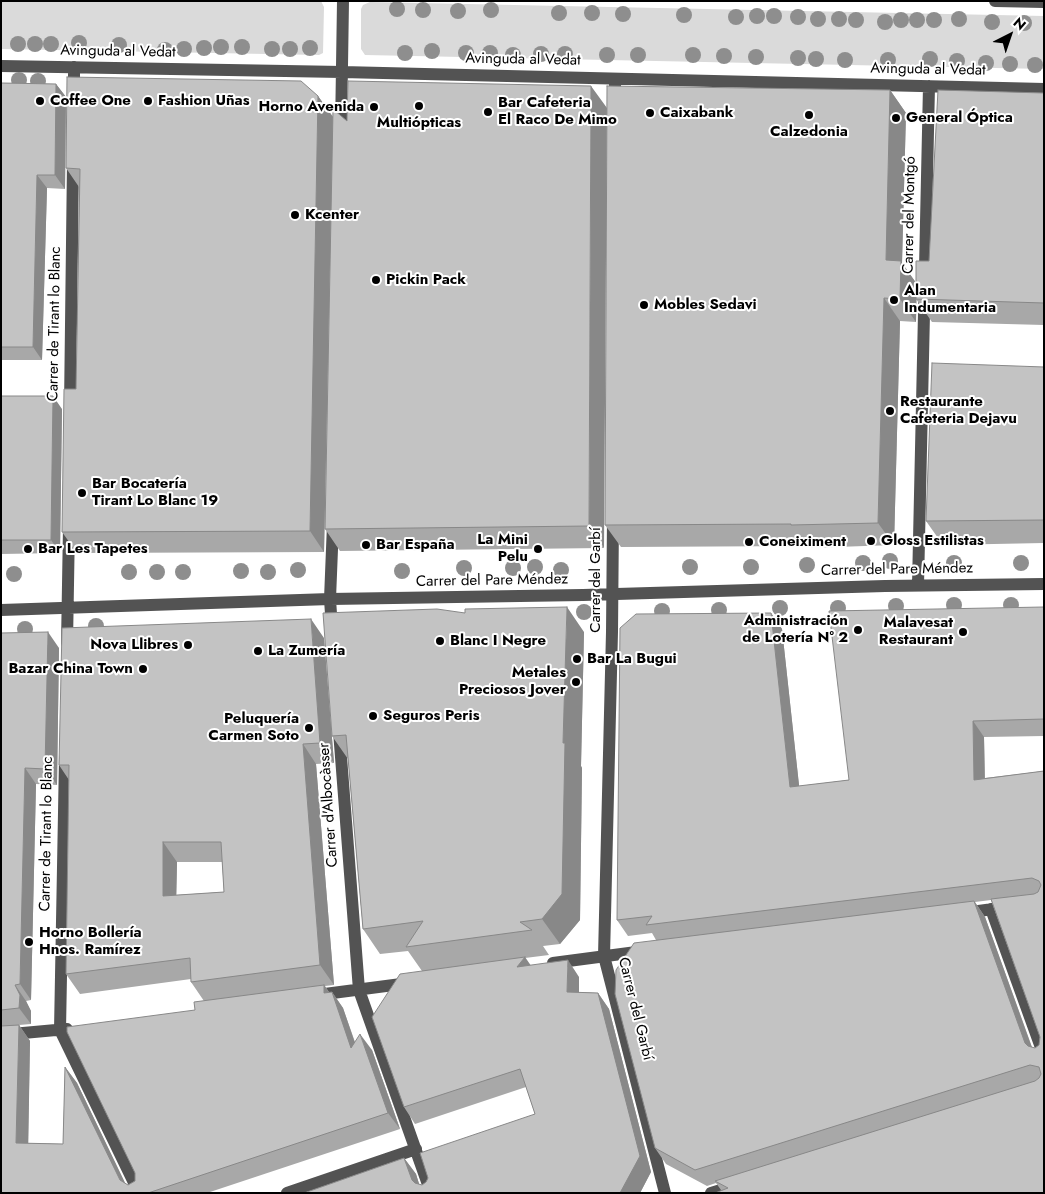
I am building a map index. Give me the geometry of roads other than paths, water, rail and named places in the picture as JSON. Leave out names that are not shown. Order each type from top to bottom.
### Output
[{"type":"street","points":[[340,142],[343,1]]},
{"type":"street","points":[[996,1],[1044,2]]},
{"type":"street","name":"Avinguda al Vedat","points":[[1,66],[342,72],[1044,89]]},
{"type":"street","points":[[74,67],[74,107]]},
{"type":"street","points":[[615,79],[615,109]]},
{"type":"street","name":"Carrer del Montgó","points":[[918,586],[929,86]]},
{"type":"street","name":"Carrer de Tirant lo Blanc","points":[[70,417],[73,147]]},
{"type":"street","name":"Carrer del Garbí","points":[[613,507],[612,632],[604,956],[665,1193]]},
{"type":"street","points":[[333,511],[330,599],[333,645]]},
{"type":"street","points":[[67,659],[69,517]]},
{"type":"street","name":"Carrer del Pare Méndez","points":[[1,610],[330,599],[1044,584]]},
{"type":"street","name":"Carrer d'Albocàsser","points":[[338,714],[359,990],[431,1193]]},
{"type":"street","name":"Carrer de Tirant lo Blanc","points":[[65,747],[60,1030],[139,1193]]},
{"type":"street","points":[[952,914],[1044,902]]},
{"type":"street","points":[[991,909],[1044,1056]]},
{"type":"street","points":[[545,964],[652,950]]},
{"type":"street","points":[[302,998],[418,982]]},
{"type":"street","points":[[1,1035],[80,1027]]},
{"type":"street","points":[[287,1193],[416,1149]]},
{"type":"street","points":[[711,1193],[749,1181]]},
{"type":"place","name":"Coffee One","points":[[40,101]]},
{"type":"place","name":"Fashion Uñas","points":[[148,101]]},
{"type":"place","name":"Multiópticas","points":[[419,106]]},
{"type":"place","name":"Horno Avenida","points":[[374,107]]},
{"type":"place","name":"Bar Cafeteria El Raco De Mimo","points":[[488,112]]},
{"type":"place","name":"Caixabank","points":[[650,113]]},
{"type":"place","name":"Calzedonia","points":[[809,115]]},
{"type":"place","name":"General Óptica","points":[[896,118]]},
{"type":"place","name":"Kcenter","points":[[295,215]]},
{"type":"place","name":"Pickin Pack","points":[[376,280]]},
{"type":"place","name":"Alan Indumentaria","points":[[894,300]]},
{"type":"place","name":"Mobles Sedavi","points":[[644,305]]},
{"type":"place","name":"Restaurante Cafeteria Dejavu","points":[[890,411]]},
{"type":"place","name":"Bar Bocatería Tirant Lo Blanc 19","points":[[82,493]]},
{"type":"place","name":"Gloss Estilistas","points":[[871,541]]},
{"type":"place","name":"Coneiximent","points":[[749,542]]},
{"type":"place","name":"Bar España","points":[[366,545]]},
{"type":"place","name":"Bar Les Tapetes","points":[[28,549]]},
{"type":"place","name":"La Mini Pelu","points":[[538,549]]},
{"type":"place","name":"Administración de Lotería Nº 2","points":[[858,630]]},
{"type":"place","name":"Malavesat Restaurant","points":[[963,632]]},
{"type":"place","name":"Blanc I Negre","points":[[440,641]]},
{"type":"place","name":"Nova Llibres","points":[[188,645]]},
{"type":"place","name":"La Zumería","points":[[258,651]]},
{"type":"place","name":"Bar La Bugui","points":[[577,659]]},
{"type":"place","name":"Bazar China Town","points":[[143,669]]},
{"type":"place","name":"Metales Preciosos Jover","points":[[576,682]]},
{"type":"place","name":"Seguros Peris","points":[[373,716]]},
{"type":"place","name":"Peluquería Carmen Soto","points":[[309,728]]},
{"type":"place","name":"Horno Bollería Hnos. Ramírez","points":[[29,942]]}]
